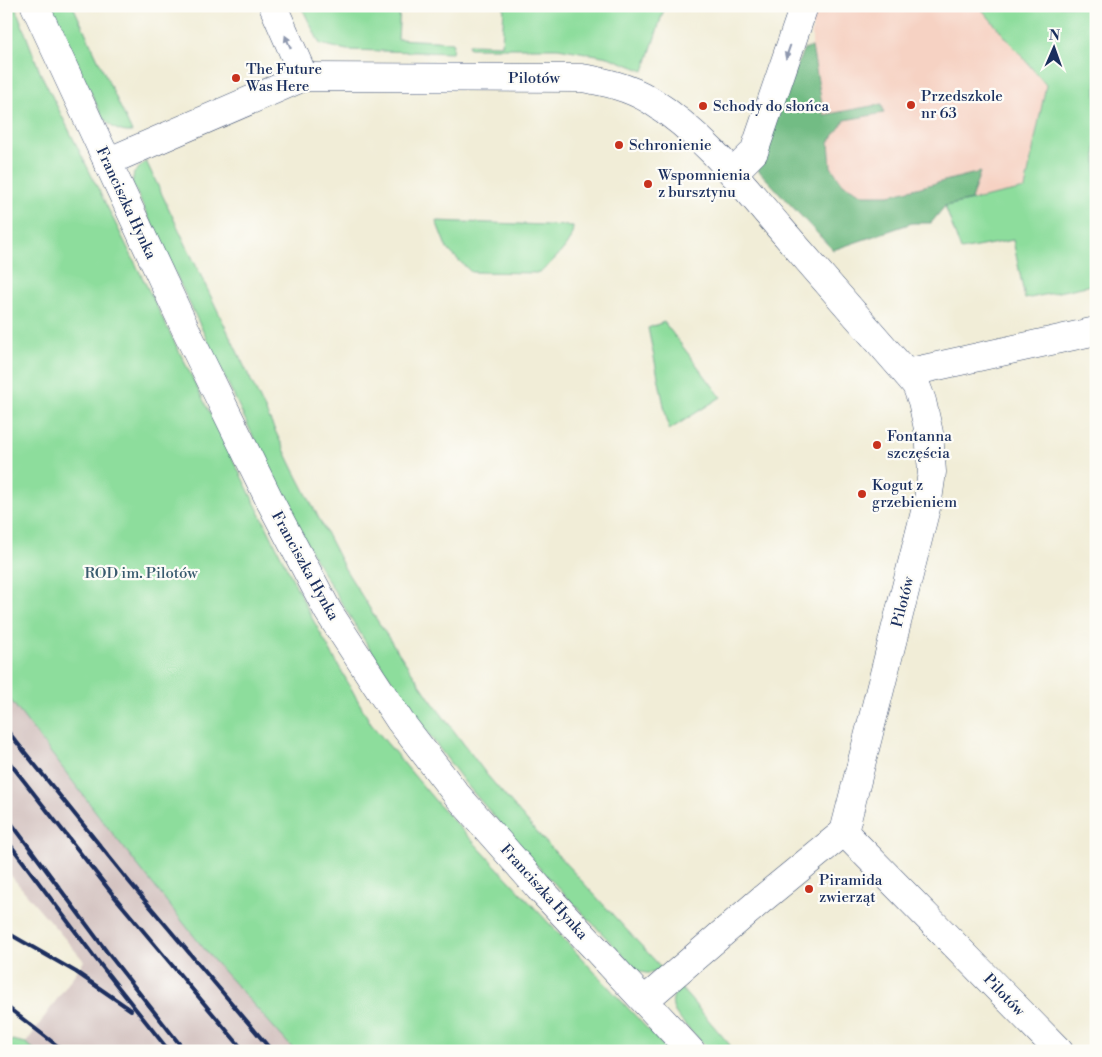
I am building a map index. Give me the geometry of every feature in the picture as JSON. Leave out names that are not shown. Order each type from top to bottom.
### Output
[{"type":"street","name":"Franciszka Hynka","points":[[35,6],[107,162],[266,494],[328,611],[400,721],[457,795],[545,895],[691,1051]]},
{"type":"street","points":[[273,6],[304,77]]},
{"type":"street","points":[[733,173],[754,152],[804,6]]},
{"type":"street","name":"Pilotów","points":[[107,162],[304,77],[582,78],[606,82],[630,90],[674,117],[733,173],[916,385],[922,401],[929,433],[932,472],[924,516],[844,832],[1059,1051]]},
{"type":"street","points":[[906,373],[1096,332]]},
{"type":"street","points":[[645,1000],[844,832]]},
{"type":"shaded area","name":"Przedszkole nr 63","points":[[843,6],[979,6],[1046,85],[1025,189],[858,225],[786,91],[804,49],[812,46],[812,12]]},
{"type":"shaded area","points":[[6,694],[109,829],[209,955],[270,1023],[301,1051],[36,1051],[26,1043],[84,961],[6,870]]},
{"type":"green space","name":"ROD im. Pilotów","points":[[6,6],[15,6],[40,72],[312,618],[371,724],[438,804],[668,1051],[295,1051],[209,955],[109,829],[6,694]]},
{"type":"green space","points":[[50,6],[73,6],[132,132],[115,128],[102,116]]},
{"type":"green space","points":[[301,6],[400,6],[398,39],[453,42],[452,53],[347,50],[320,44]]},
{"type":"green space","points":[[504,6],[665,6],[644,71],[608,57],[558,48],[469,48],[469,44],[502,45]]},
{"type":"green space","points":[[979,6],[1096,6],[1096,284],[1025,299],[1013,240],[961,250],[945,206],[1025,189],[1046,85]]},
{"type":"green space","points":[[812,47],[824,115],[882,104],[884,113],[845,120],[829,142],[831,167],[843,184],[864,195],[889,195],[980,172],[971,200],[945,206],[931,223],[912,223],[833,250],[758,170],[786,91],[804,49]]},
{"type":"green space","points":[[146,161],[293,468],[345,569],[382,628],[430,699],[487,775],[532,827],[660,966],[659,971],[648,973],[637,970],[530,858],[466,784],[430,736],[368,646],[322,571],[287,507],[132,183],[134,173]]},
{"type":"green space","points":[[436,221],[573,226],[570,240],[566,246],[540,273],[471,272],[447,249]]},
{"type":"green space","points":[[664,322],[721,397],[669,430],[648,328]]},
{"type":"green space","points":[[680,987],[730,1045],[729,1051],[710,1051],[678,1017],[673,1009],[673,998]]},
{"type":"green space","points":[[12,1040],[26,1043],[36,1051],[7,1051]]},
{"type":"railway","points":[[6,729],[131,884],[272,1051]]},
{"type":"railway","points":[[6,758],[114,896],[244,1051]]},
{"type":"railway","points":[[6,816],[107,952],[185,1051]]},
{"type":"railway","points":[[6,839],[96,959],[169,1051]]},
{"type":"railway","points":[[6,932],[76,972],[131,1010]]},
{"type":"railway","points":[[6,1006],[64,1051]]},
{"type":"place","name":"The Future Was Here","points":[[236,78]]},
{"type":"place","name":"Przedszkole nr 63","points":[[911,105]]},
{"type":"place","name":"Schody do słońca","points":[[703,106]]},
{"type":"place","name":"Schronienie","points":[[619,145]]},
{"type":"place","name":"Wspomnienia z bursztynu","points":[[648,184]]},
{"type":"place","name":"Fontanna szczęścia","points":[[877,445]]},
{"type":"place","name":"Kogut z grzebieniem","points":[[862,494]]},
{"type":"place","name":"Piramida zwierząt","points":[[809,889]]}]
